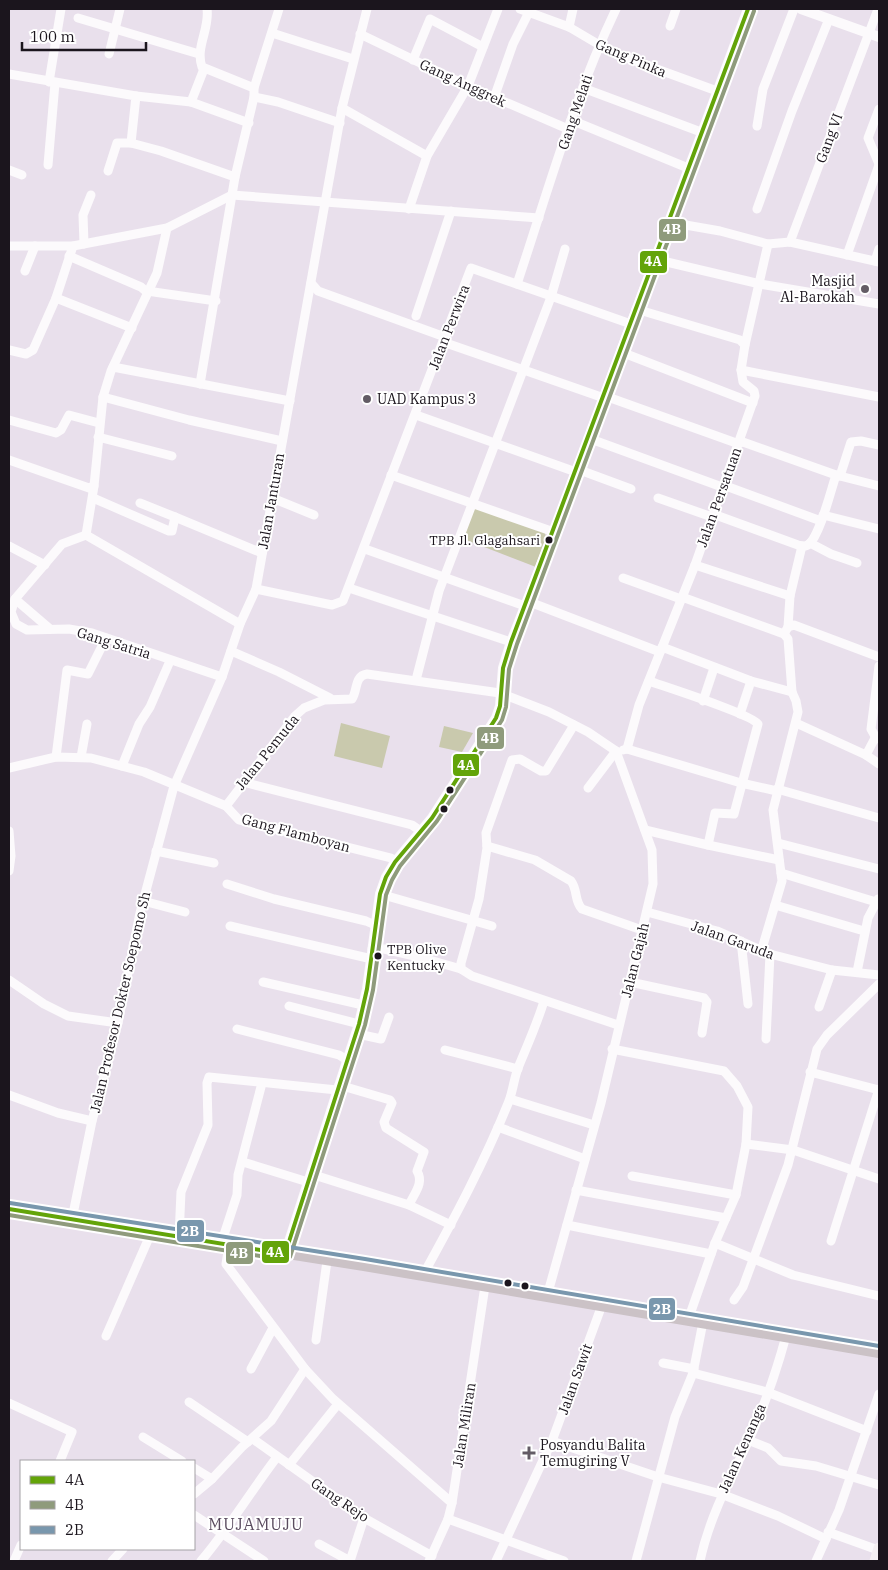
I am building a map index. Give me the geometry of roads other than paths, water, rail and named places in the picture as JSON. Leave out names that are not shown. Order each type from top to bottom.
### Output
[{"type":"main road","points":[[9,1209],[423,1275],[879,1352]]},
{"type":"street","points":[[48,165],[52,82],[61,9]]},
{"type":"street","points":[[109,54],[120,9]]},
{"type":"street","points":[[191,102],[204,69],[199,54],[206,26],[207,9]]},
{"type":"street","points":[[200,384],[216,301],[235,177],[254,92],[279,9]]},
{"type":"street","points":[[326,202],[342,108],[353,58],[367,9]]},
{"type":"street","points":[[409,209],[427,156],[468,86],[498,9]]},
{"type":"street","points":[[569,27],[573,9]]},
{"type":"street","name":"Gang Melati","points":[[517,284],[598,45],[616,9]]},
{"type":"street","points":[[670,26],[676,9]]},
{"type":"street","points":[[285,1254],[359,1024],[372,954],[380,894],[395,862],[422,832],[496,718],[500,706],[503,668],[511,642],[577,471],[716,91],[748,9]]},
{"type":"street","points":[[758,126],[767,76],[794,9]]},
{"type":"street","points":[[801,9],[879,37]]},
{"type":"street","name":"Gang VI","points":[[790,242],[867,33],[878,9]]},
{"type":"street","points":[[494,98],[524,10]]},
{"type":"street","name":"Gang Pinka","points":[[524,10],[569,27],[598,45],[716,91]]},
{"type":"street","points":[[78,18],[199,54]]},
{"type":"street","points":[[413,60],[430,19],[483,48]]},
{"type":"street","points":[[757,209],[792,111],[829,19]]},
{"type":"street","points":[[272,33],[353,58]]},
{"type":"street","name":"Gang Anggrek","points":[[360,34],[494,98],[688,168]]},
{"type":"street","points":[[204,69],[278,102],[340,123]]},
{"type":"street","points":[[9,74],[136,96],[191,102],[248,123]]},
{"type":"street","points":[[583,88],[701,132]]},
{"type":"street","points":[[130,143],[136,96]]},
{"type":"street","points":[[342,108],[427,156]]},
{"type":"street","points":[[847,255],[879,164],[868,138],[879,109]]},
{"type":"street","points":[[108,171],[117,143],[130,143],[161,151],[235,177]]},
{"type":"street","points":[[9,170],[22,175]]},
{"type":"street","points":[[84,244],[83,217],[91,195]]},
{"type":"street","points":[[9,246],[73,246],[168,228],[232,195],[539,218]]},
{"type":"street","name":"Jalan Janturan","points":[[174,786],[222,676],[240,624],[256,589],[326,202]]},
{"type":"street","points":[[416,316],[451,211]]},
{"type":"street","points":[[667,225],[674,223],[720,231],[768,244],[790,242],[877,261],[879,249]]},
{"type":"street","points":[[86,535],[93,498],[103,397],[113,367],[156,273],[168,228]]},
{"type":"street","points":[[620,352],[753,402],[755,393],[744,382],[741,370],[744,345],[768,244]]},
{"type":"street","points":[[25,271],[35,246]]},
{"type":"street","points":[[9,350],[19,353],[32,352],[56,298],[73,246]]},
{"type":"street","points":[[565,249],[551,297],[494,441],[444,577],[416,680],[500,693],[549,712],[616,751],[627,749],[741,783],[777,790],[879,818]]},
{"type":"street","points":[[69,256],[141,287],[147,292],[216,301]]},
{"type":"street","points":[[654,259],[760,284],[879,304]]},
{"type":"street","name":"Jalan Perwira","points":[[256,589],[332,605],[344,601],[471,268],[631,324]]},
{"type":"street","points":[[311,283],[318,291],[522,370],[838,475],[879,486]]},
{"type":"street","points":[[56,298],[132,328]]},
{"type":"street","points":[[636,309],[740,340],[744,345]]},
{"type":"street","points":[[113,367],[290,401]]},
{"type":"street","points":[[741,370],[879,397]]},
{"type":"street","points":[[103,397],[189,420],[282,441]]},
{"type":"street","name":"Jalan Persatuan","points":[[627,749],[649,681],[695,564],[753,402]]},
{"type":"street","points":[[9,420],[56,433],[61,430],[69,415],[99,423]]},
{"type":"street","points":[[416,415],[631,489]]},
{"type":"street","points":[[98,436],[172,456]]},
{"type":"street","points":[[588,438],[723,486],[822,518],[879,529]]},
{"type":"street","points":[[766,1039],[765,953],[781,873],[778,843],[772,821],[777,790],[796,723],[798,708],[792,692],[786,631],[790,596],[806,545],[822,518],[851,442],[861,441],[879,445]]},
{"type":"street","points":[[9,460],[89,488],[94,486]]},
{"type":"street","points":[[392,475],[554,532]]},
{"type":"street","points":[[93,498],[169,531],[172,531],[175,517]]},
{"type":"street","points":[[272,498],[314,515]]},
{"type":"street","points":[[658,498],[857,563]]},
{"type":"street","points":[[140,503],[262,553]]},
{"type":"street","points":[[10,612],[15,600],[62,544],[86,535],[240,624]]},
{"type":"street","points":[[9,546],[45,564]]},
{"type":"street","points":[[365,549],[751,681],[792,692]]},
{"type":"street","points":[[695,564],[790,596]]},
{"type":"street","points":[[623,578],[786,631]]},
{"type":"street","points":[[349,588],[511,642]]},
{"type":"street","points":[[15,600],[50,629]]},
{"type":"street","name":"Gang Satria","points":[[10,612],[16,624],[22,628],[32,631],[69,629],[106,638],[170,661],[178,660],[189,667],[222,676]]},
{"type":"street","points":[[786,631],[794,625],[879,657]]},
{"type":"street","points":[[56,757],[68,670],[88,674],[106,638]]},
{"type":"street","points":[[231,651],[279,672],[330,698]]},
{"type":"street","points":[[122,766],[139,724],[150,708],[170,661]]},
{"type":"street","points":[[866,755],[878,738],[873,735],[871,728],[878,686],[879,666]]},
{"type":"street","points":[[703,701],[714,668]]},
{"type":"street","name":"Jalan Pemuda","points":[[226,806],[295,716],[304,708],[330,698],[352,699],[357,680],[363,675],[416,680]]},
{"type":"street","points":[[649,681],[740,714],[758,724],[734,814],[715,813],[708,845]]},
{"type":"street","points":[[740,714],[751,681]]},
{"type":"street","points":[[796,723],[866,755],[879,764]]},
{"type":"street","points":[[81,757],[88,724]]},
{"type":"street","points":[[461,969],[473,920],[487,846],[486,831],[512,760],[520,759],[544,772],[574,725]]},
{"type":"street","points":[[588,788],[616,751]]},
{"type":"street","name":"Jalan Gajah","points":[[547,1296],[594,1125],[653,884],[652,850],[616,751]]},
{"type":"street","name":"Gang Flamboyan","points":[[9,768],[56,757],[81,757],[122,766],[144,772],[226,806],[239,820],[391,858],[395,862]]},
{"type":"street","points":[[243,782],[412,825],[422,832]]},
{"type":"street","name":"Jalan Profesor Dokter Soepomo Sh","points":[[72,1220],[92,1122],[118,1023],[143,901],[174,786]]},
{"type":"street","points":[[645,830],[779,860]]},
{"type":"street","points":[[9,831],[11,856],[9,871]]},
{"type":"street","points":[[778,843],[879,869]]},
{"type":"street","points":[[487,846],[535,860],[576,886],[578,906],[582,909],[642,930]]},
{"type":"street","points":[[156,851],[214,863]]},
{"type":"street","points":[[781,873],[878,900],[868,918],[857,972]]},
{"type":"street","points":[[227,884],[375,925]]},
{"type":"street","points":[[380,894],[492,926]]},
{"type":"street","points":[[143,901],[185,912]]},
{"type":"street","points":[[775,905],[864,932]]},
{"type":"street","name":"Jalan Garuda","points":[[647,912],[717,931],[765,953],[832,970],[879,975]]},
{"type":"street","points":[[230,926],[372,954],[390,950],[461,969],[467,974],[618,1025]]},
{"type":"street","points":[[741,941],[748,1004]]},
{"type":"street","points":[[819,1007],[832,970]]},
{"type":"street","points":[[9,980],[44,1004],[68,1016],[118,1023]]},
{"type":"street","points":[[263,982],[363,1005]]},
{"type":"street","points":[[630,982],[704,998],[707,1002],[702,1033]]},
{"type":"street","points":[[734,1300],[743,1287],[793,1150],[810,1072],[821,1042],[879,984]]},
{"type":"street","points":[[423,1275],[451,1225],[498,1127],[510,1099],[518,1069],[528,1049],[544,1001]]},
{"type":"street","points":[[289,1006],[359,1024]]},
{"type":"street","points":[[355,1037],[358,1034],[381,1039],[389,1017]]},
{"type":"street","points":[[237,1028],[339,1055],[347,1060]]},
{"type":"street","points":[[612,1049],[718,1069],[728,1074],[745,1098],[748,1107],[746,1144],[736,1195],[715,1243],[688,1320]]},
{"type":"street","points":[[445,1050],[518,1069]]},
{"type":"street","points":[[810,1072],[879,1090],[831,1241]]},
{"type":"street","points":[[179,1237],[181,1192],[208,1125],[208,1083],[210,1077],[213,1076],[262,1084],[338,1088],[390,1100],[392,1102],[384,1122],[386,1128],[424,1152],[416,1171],[421,1176],[421,1181],[409,1205]]},
{"type":"street","points":[[262,1084],[236,1181],[237,1195],[225,1244],[226,1264],[272,1328],[305,1369],[338,1404],[452,1503]]},
{"type":"street","points":[[9,1096],[58,1113],[92,1122]]},
{"type":"street","points":[[510,1099],[594,1125]]},
{"type":"street","points":[[869,1122],[879,1124]]},
{"type":"street","points":[[498,1127],[585,1159]]},
{"type":"street","points":[[746,1144],[793,1150],[879,1179]]},
{"type":"street","points":[[242,1162],[409,1205],[451,1225]]},
{"type":"street","points":[[632,1176],[736,1195]]},
{"type":"street","points":[[576,1190],[726,1218]]},
{"type":"street","points":[[566,1225],[711,1254]]},
{"type":"street","points":[[106,1336],[151,1233]]},
{"type":"street","points":[[715,1243],[753,1260],[804,1278],[879,1296]]},
{"type":"street","points":[[316,1340],[327,1260]]},
{"type":"street","name":"Jalan Miliran","points":[[431,1558],[448,1519],[452,1503],[485,1286]]},
{"type":"street","name":"Jalan Sawit","points":[[496,1561],[505,1538],[552,1441],[602,1305]]},
{"type":"street","points":[[636,1561],[675,1417],[693,1371],[703,1322]]},
{"type":"street","points":[[251,1369],[272,1328]]},
{"type":"street","name":"Jalan Kenanga","points":[[700,1561],[709,1527],[721,1494],[748,1440],[768,1392],[786,1336]]},
{"type":"street","points":[[663,1363],[768,1392],[867,1431]]},
{"type":"street","points":[[195,1493],[271,1421],[305,1369]]},
{"type":"street","points":[[816,1561],[851,1478],[879,1394]]},
{"type":"street","name":"Gang Rejo","points":[[189,1402],[278,1457],[364,1518],[431,1558]]},
{"type":"street","points":[[9,1403],[72,1432],[60,1460]]},
{"type":"street","points":[[289,1465],[338,1404]]},
{"type":"street","points":[[143,1438],[180,1460]]},
{"type":"street","points":[[748,1440],[768,1448],[781,1461],[816,1466],[879,1485]]},
{"type":"street","points":[[552,1441],[658,1477],[721,1494],[827,1536],[878,1553]]},
{"type":"street","points":[[201,1561],[223,1535],[245,1500],[278,1457]]},
{"type":"street","points":[[195,1469],[212,1479]]},
{"type":"street","points":[[195,1516],[264,1561]]},
{"type":"street","points":[[319,1544],[350,1561],[364,1518]]},
{"type":"street","points":[[448,1519],[505,1538],[552,1560],[564,1561]]},
{"type":"street","points":[[14,1561],[20,1547]]},
{"type":"street","points":[[112,1561],[122,1550]]},
{"type":"place","name":"Masjid Al-Barokah","points":[[865,289]]},
{"type":"place","name":"UAD Kampus 3","points":[[367,399]]},
{"type":"place","name":"TPB Jl. Glagahsari","points":[[549,540]]},
{"type":"place","name":"TPB Olive Kentucky","points":[[378,956]]},
{"type":"place","name":"Posyandu Balita Temugiring V","points":[[529,1453]]},
{"type":"district","name":"MUJAMUJU","points":[[256,1524]]}]
